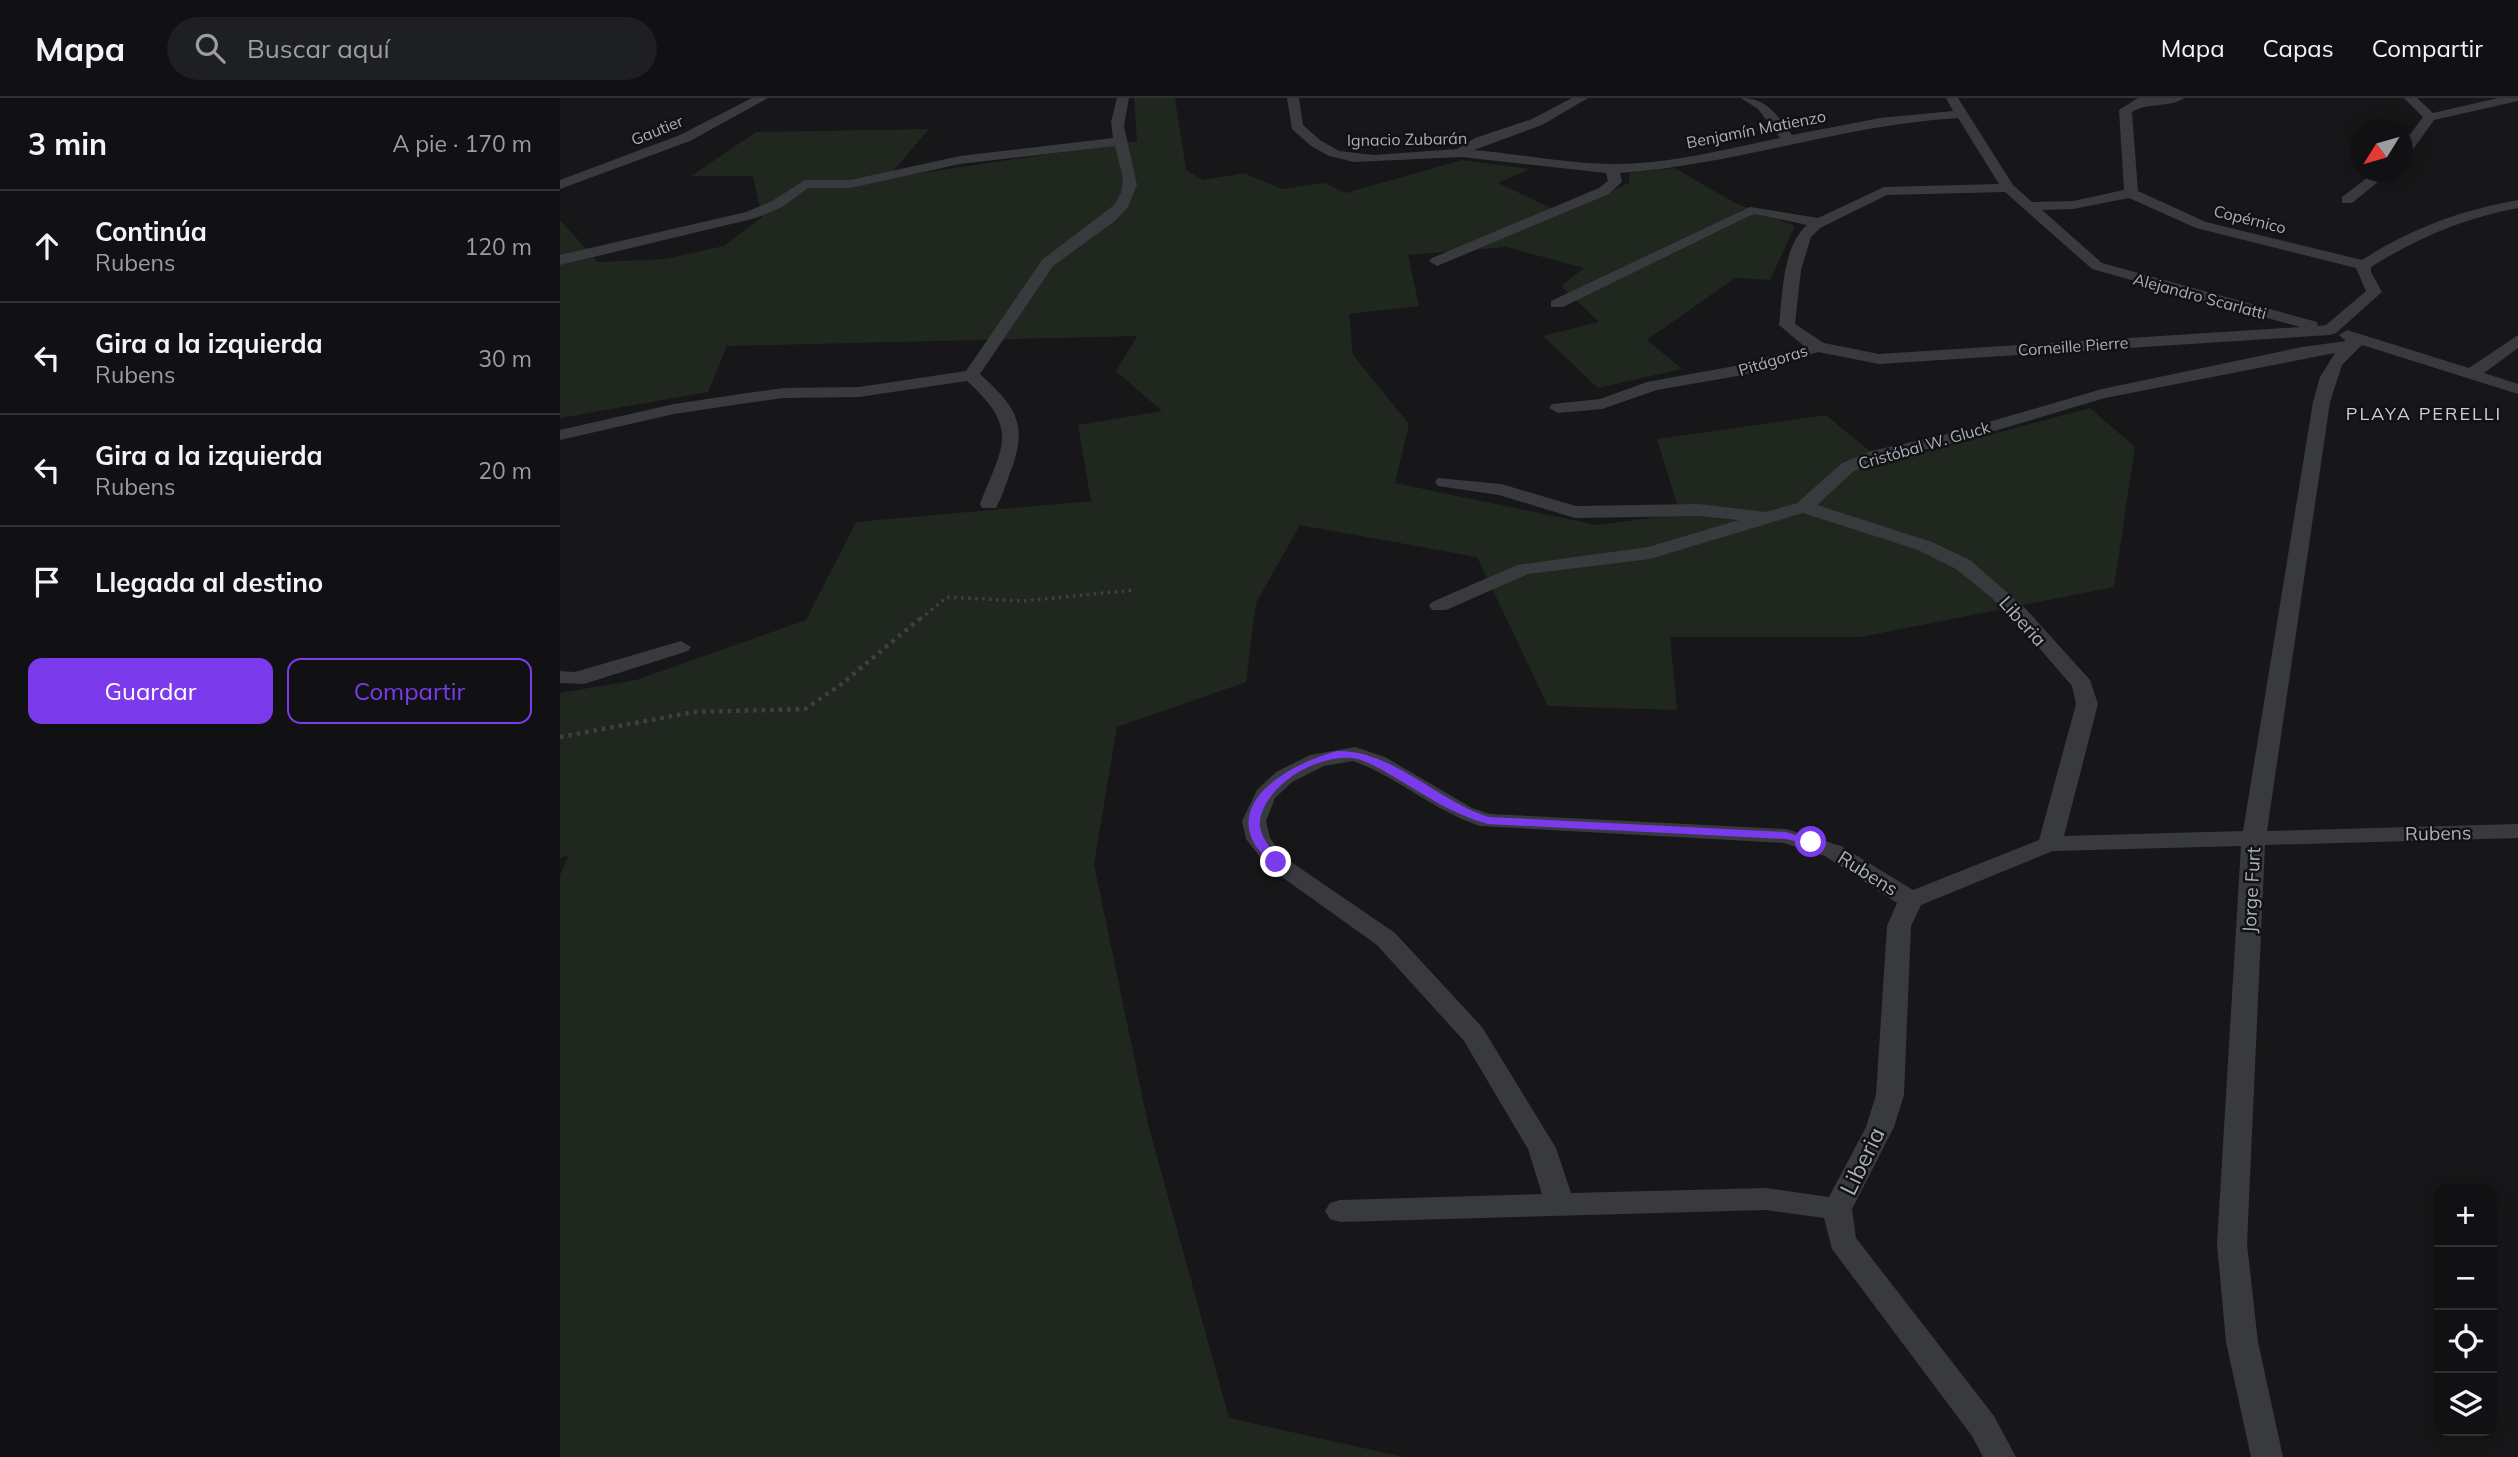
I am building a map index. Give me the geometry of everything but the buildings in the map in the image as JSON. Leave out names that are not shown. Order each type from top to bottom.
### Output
[{"type":"street","name":"Gautier","points":[[560,186],[685,138],[762,98]]},
{"type":"street","points":[[560,435],[674,409],[747,398],[783,393],[859,391],[971,375],[1039,276],[1046,261],[1104,223],[1123,202],[1130,181],[1117,127],[1123,98]]},
{"type":"street","name":"Ignacio Zubarán","points":[[1293,98],[1297,126],[1335,156],[1366,160],[1419,153],[1460,153],[1612,170],[1641,167]]},
{"type":"street","points":[[1460,153],[1480,141],[1537,122],[1582,98]]},
{"type":"street","points":[[1747,98],[1763,106],[1788,139]]},
{"type":"street","name":"Alejandro Scarlatti","points":[[1952,98],[2008,188],[2097,266],[2518,389]]},
{"type":"street","points":[[2028,206],[2073,205],[2131,193],[2125,110],[2141,101],[2178,98]]},
{"type":"street","points":[[2410,98],[2430,117]]},
{"type":"street","points":[[2413,141],[2430,117],[2515,98]]},
{"type":"street","name":"Benjamín Matienzo","points":[[1641,167],[1724,156],[1788,139],[1934,115],[1961,114]]},
{"type":"street","points":[[560,260],[751,215],[777,204],[805,184],[850,184],[960,160],[1120,141]]},
{"type":"street","points":[[1437,261],[1604,191],[1615,182],[1612,170]]},
{"type":"street","points":[[2347,200],[2370,182]]},
{"type":"street","name":"Pitágoras","points":[[1816,347],[1799,337],[1787,325],[1797,259],[1804,235],[1819,223],[1884,191],[2008,188]]},
{"type":"street","name":"Copérnico","points":[[2131,193],[2201,225],[2364,265]]},
{"type":"street","points":[[2346,338],[2374,292],[2363,272],[2364,265],[2422,231],[2460,217],[2518,204]]},
{"type":"street","points":[[1557,304],[1744,213],[1755,210],[1819,223]]},
{"type":"street","name":"Corneille Pierre","points":[[1816,347],[1846,355],[1879,359],[2346,338]]},
{"type":"street","name":"Cristóbal W. Gluck","points":[[1439,606],[1524,569],[1650,553],[1804,508],[1848,467],[1877,455],[1948,439],[2102,394],[2302,352],[2346,338]]},
{"type":"street","name":"Jorge Furt","points":[[2267,1457],[2242,1342],[2232,1244],[2254,837],[2319,427],[2319,404],[2346,338]]},
{"type":"street","points":[[2472,374],[2518,340]]},
{"type":"street","name":"Pitágoras","points":[[1558,408],[1582,408],[1602,404],[1653,386],[1743,370],[1816,347]]},
{"type":"street","points":[[971,375],[1010,416],[1014,438],[989,504]]},
{"type":"street","points":[[1444,482],[1502,490],[1575,512],[1699,510],[1768,519]]},
{"type":"street","name":"Liberia","points":[[1804,508],[1838,522],[1909,540],[1969,568],[1996,592],[2082,685],[2087,704],[2050,844]]},
{"type":"street","points":[[560,677],[576,678],[681,647]]},
{"type":"street","name":"Rubens","points":[[1560,1204],[1542,1148],[1473,1034],[1386,939],[1276,862],[1258,839],[1254,821],[1265,795],[1284,777],[1318,760],[1355,754],[1377,762],[1464,813],[1488,821],[1786,836],[1833,851],[1911,900],[2050,844],[2518,831]]},
{"type":"street","name":"Liberia","points":[[1911,900],[1899,926],[1891,1095],[1880,1127],[1837,1209],[1842,1241],[1983,1426],[2000,1457]]},
{"type":"street","points":[[1339,1211],[1766,1199],[1837,1209]]},
{"type":"path","points":[[560,737],[694,712],[805,709],[839,686],[947,597],[1023,601],[1134,590]]},
{"type":"shaded area","points":[[1134,98],[1175,98],[1186,170],[1203,180],[1244,173],[1282,189],[1324,183],[1346,193],[1462,160],[1530,169],[1498,183],[1562,213],[1629,183],[1629,173],[1675,168],[1735,203],[1795,226],[1770,280],[1735,278],[1647,340],[1682,369],[1598,388],[1543,336],[1599,322],[1561,286],[1584,268],[1506,247],[1408,255],[1419,306],[1349,314],[1353,355],[1409,424],[1395,483],[1597,525],[1680,514],[1657,439],[1826,415],[1884,463],[2090,408],[2135,447],[2114,587],[1861,637],[1670,637],[1677,710],[1548,706],[1477,557],[1300,525],[1256,603],[1246,682],[1117,727],[1094,864],[1148,1124],[1229,1418],[1404,1457],[560,1457],[560,875],[569,855],[560,858],[560,693],[636,680],[806,620],[856,522],[1091,501],[1078,425],[1162,411],[1116,371],[1137,336],[727,346],[708,392],[560,418],[560,220],[598,262],[665,259],[724,246],[762,217],[753,176],[691,176],[756,132],[929,129],[887,178],[1137,141]]},
{"type":"district","name":"PLAYA PERELLI","points":[[2424,413]]},
{"type":"route","points":[[1276,862],[1258,839],[1254,821],[1265,795],[1284,777],[1318,760],[1355,754],[1377,762],[1464,813],[1488,821],[1786,836],[1811,842]]}]
